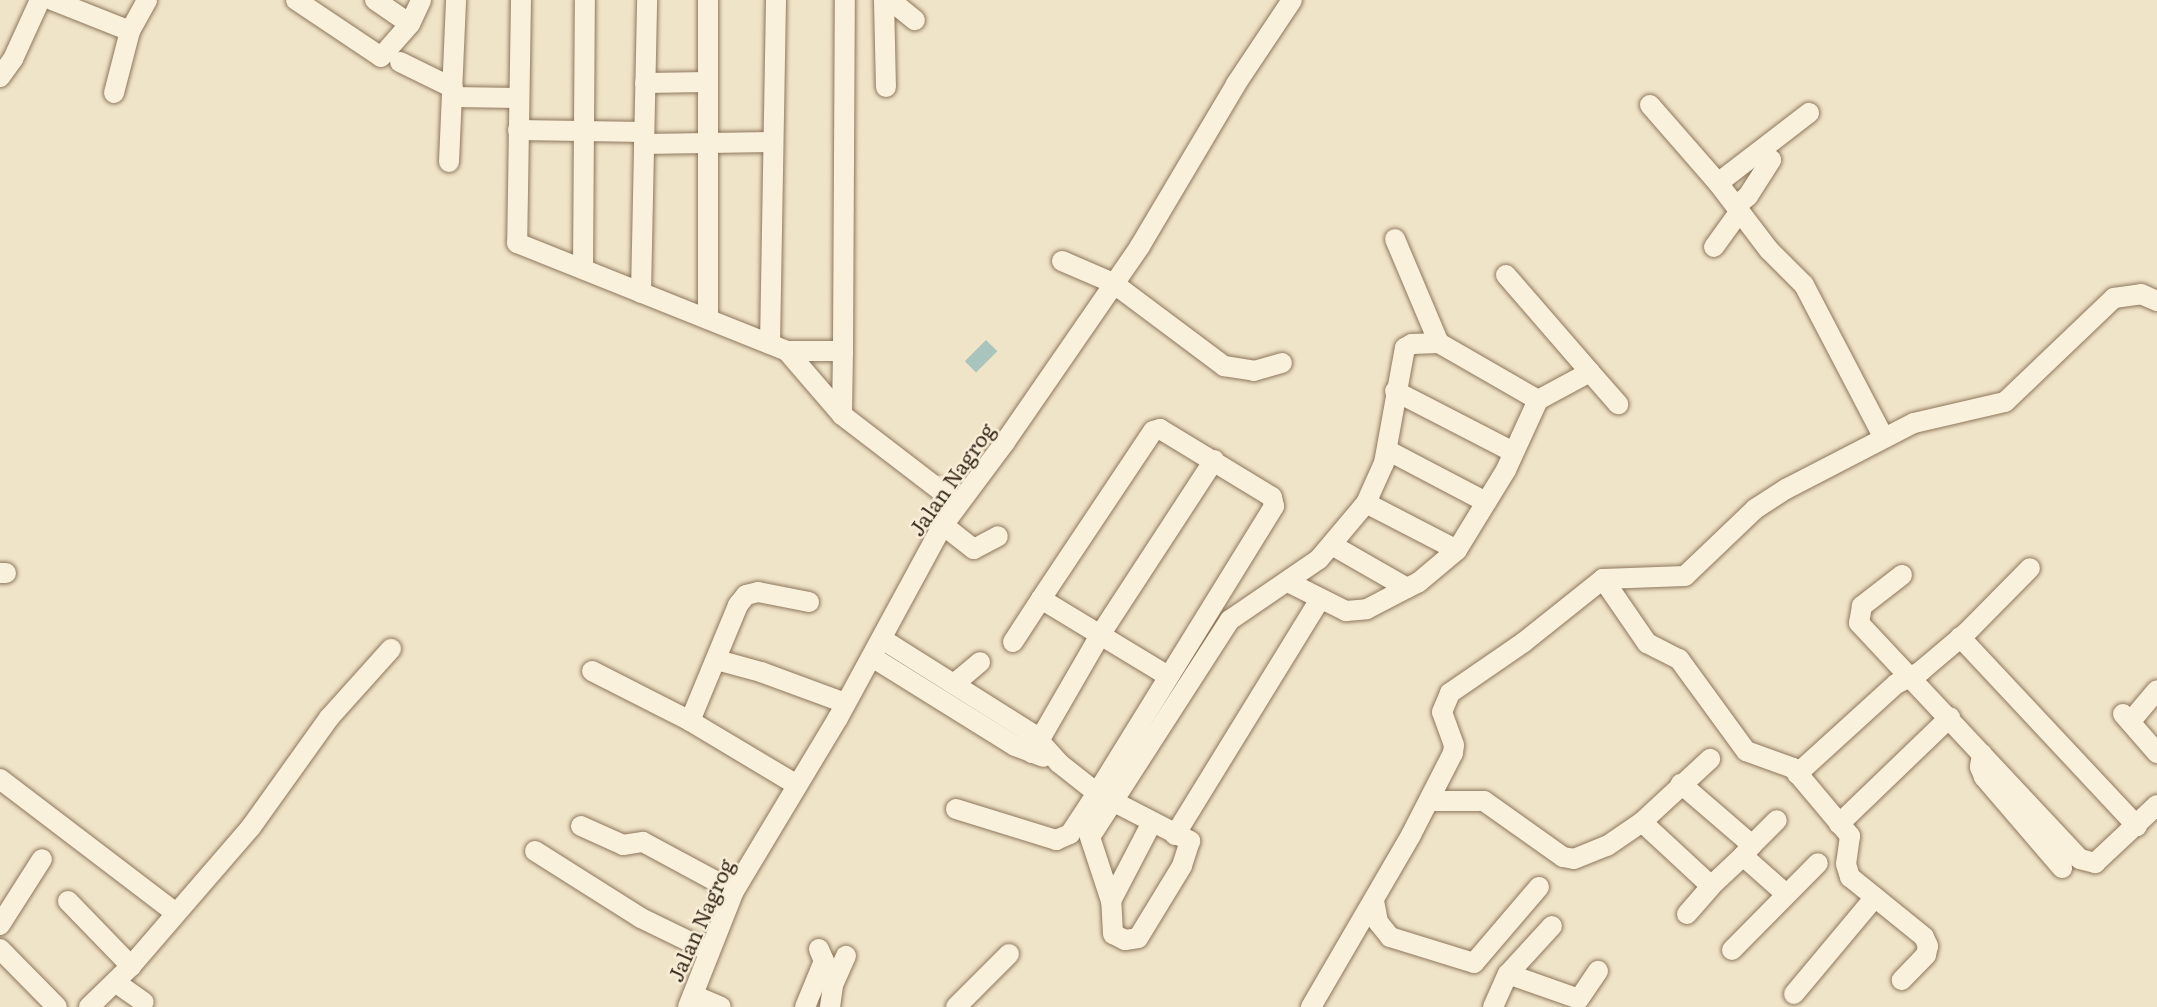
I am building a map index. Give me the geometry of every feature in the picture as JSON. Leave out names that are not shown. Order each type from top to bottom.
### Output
[{"type":"street","points":[[0,77],[13,59],[40,0]]},
{"type":"street","points":[[52,0],[130,31]]},
{"type":"street","points":[[114,93],[130,31],[147,0]]},
{"type":"street","points":[[296,0],[381,57],[410,24],[421,0]]},
{"type":"street","points":[[375,0],[410,24]]},
{"type":"street","points":[[449,162],[456,0]]},
{"type":"street","points":[[521,0],[517,243],[778,347],[843,351]]},
{"type":"street","points":[[583,269],[585,0]]},
{"type":"street","points":[[641,292],[647,0]]},
{"type":"street","points":[[708,0],[708,319]]},
{"type":"street","points":[[776,0],[772,142],[778,347],[842,415],[958,504]]},
{"type":"street","points":[[842,415],[845,0]]},
{"type":"street","points":[[884,0],[886,87]]},
{"type":"street","points":[[890,0],[915,20]]},
{"type":"street","name":"Jalan Nagrog","points":[[691,1001],[734,891],[872,657],[943,525],[1140,246],[1287,2]]},
{"type":"street","points":[[400,62],[453,92],[518,98]]},
{"type":"street","points":[[645,83],[708,82]]},
{"type":"street","points":[[1650,105],[1718,183],[1769,250],[1804,285],[1883,436]]},
{"type":"street","points":[[1718,183],[1809,113]]},
{"type":"street","points":[[518,130],[584,131],[708,143],[772,142]]},
{"type":"street","points":[[1714,247],[1771,160]]},
{"type":"street","points":[[1395,239],[1439,343]]},
{"type":"street","points":[[1062,261],[1113,283],[1224,366],[1254,371],[1282,363]]},
{"type":"street","points":[[1506,275],[1618,404]]},
{"type":"street","points":[[1315,1005],[1430,801],[1454,749],[1442,712],[1444,699],[1603,579],[1685,576],[1755,509],[1883,436],[1923,420],[2006,402],[2114,298],[2141,294],[2157,301]]},
{"type":"street","points":[[956,809],[1063,840],[1105,797],[1230,620],[1288,582],[1332,545],[1366,503],[1387,450],[1395,391],[1404,348],[1412,344],[1439,343],[1538,400]]},
{"type":"street","points":[[1288,582],[1340,609],[1359,611],[1407,588],[1439,568],[1457,550],[1486,502],[1538,400],[1590,372]]},
{"type":"street","points":[[1395,391],[1513,452]]},
{"type":"street","points":[[882,639],[954,684],[1105,797],[1151,824],[1190,841],[1190,849],[1138,938],[1125,940],[1113,934],[1112,901],[1090,837],[1105,797],[1168,676],[1274,506],[1272,497],[1165,430],[1153,431],[1012,642]]},
{"type":"street","points":[[1387,450],[1486,502]]},
{"type":"street","points":[[1036,747],[1100,635],[1214,460]]},
{"type":"street","points":[[1366,503],[1457,550]]},
{"type":"street","points":[[943,525],[974,549],[998,536]]},
{"type":"street","points":[[1332,545],[1407,588]]},
{"type":"street","points":[[1797,774],[1893,686],[1911,677],[1960,638],[2030,568]]},
{"type":"street","points":[[1902,575],[1862,606],[1858,617],[1982,754],[2086,862],[2095,863],[2146,826],[2157,805]]},
{"type":"street","points":[[1603,579],[1647,643],[1679,659],[1746,751],[1788,766],[1852,839],[1846,864],[1850,877],[1924,937],[1928,946],[1926,955],[1902,980]]},
{"type":"street","points":[[690,721],[738,605],[746,595],[758,592],[809,602]]},
{"type":"street","points":[[1041,599],[1168,676]]},
{"type":"street","points":[[1175,834],[1320,599]]},
{"type":"street","points":[[1960,638],[2146,826]]},
{"type":"street","points":[[89,1007],[131,966],[251,827],[329,718],[391,649]]},
{"type":"street","points":[[872,657],[1036,747]]},
{"type":"street","points":[[717,660],[844,703]]},
{"type":"street","points":[[954,684],[980,662]]},
{"type":"street","points":[[592,671],[690,721],[797,785]]},
{"type":"street","points":[[2157,690],[2127,718],[2157,753]]},
{"type":"street","points":[[1839,824],[1950,717]]},
{"type":"street","points":[[1982,754],[1980,767],[1984,777],[2062,868]]},
{"type":"street","points":[[1430,801],[1484,801],[1570,859],[1607,846],[1642,822],[1710,759]]},
{"type":"street","points":[[0,779],[176,913]]},
{"type":"street","points":[[1681,784],[1748,850],[1786,894]]},
{"type":"street","points":[[1686,914],[1778,820]]},
{"type":"street","points":[[1642,822],[1712,886]]},
{"type":"street","points":[[1112,901],[1151,824]]},
{"type":"street","points":[[581,826],[623,845],[643,842],[734,891]]},
{"type":"street","points":[[535,851],[641,918],[709,951]]},
{"type":"street","points":[[0,925],[42,860]]},
{"type":"street","points":[[1732,950],[1818,863]]},
{"type":"street","points":[[1374,900],[1378,922],[1390,937],[1474,963],[1539,887]]},
{"type":"street","points":[[1794,994],[1875,897]]},
{"type":"street","points":[[68,901],[131,966]]},
{"type":"street","points":[[1493,1007],[1508,974],[1552,926]]},
{"type":"street","points":[[0,949],[57,1007]]},
{"type":"street","points":[[805,1007],[824,961],[819,949]]},
{"type":"street","points":[[956,1007],[1009,954]]},
{"type":"street","points":[[830,1007],[833,985],[846,956]]},
{"type":"street","points":[[1508,974],[1579,999],[1598,971]]},
{"type":"street","points":[[115,982],[144,1002]]},
{"type":"street","points":[[691,1001],[721,1007]]},
{"type":"water","points":[[986,340],[997,351],[976,373],[965,361]]}]
